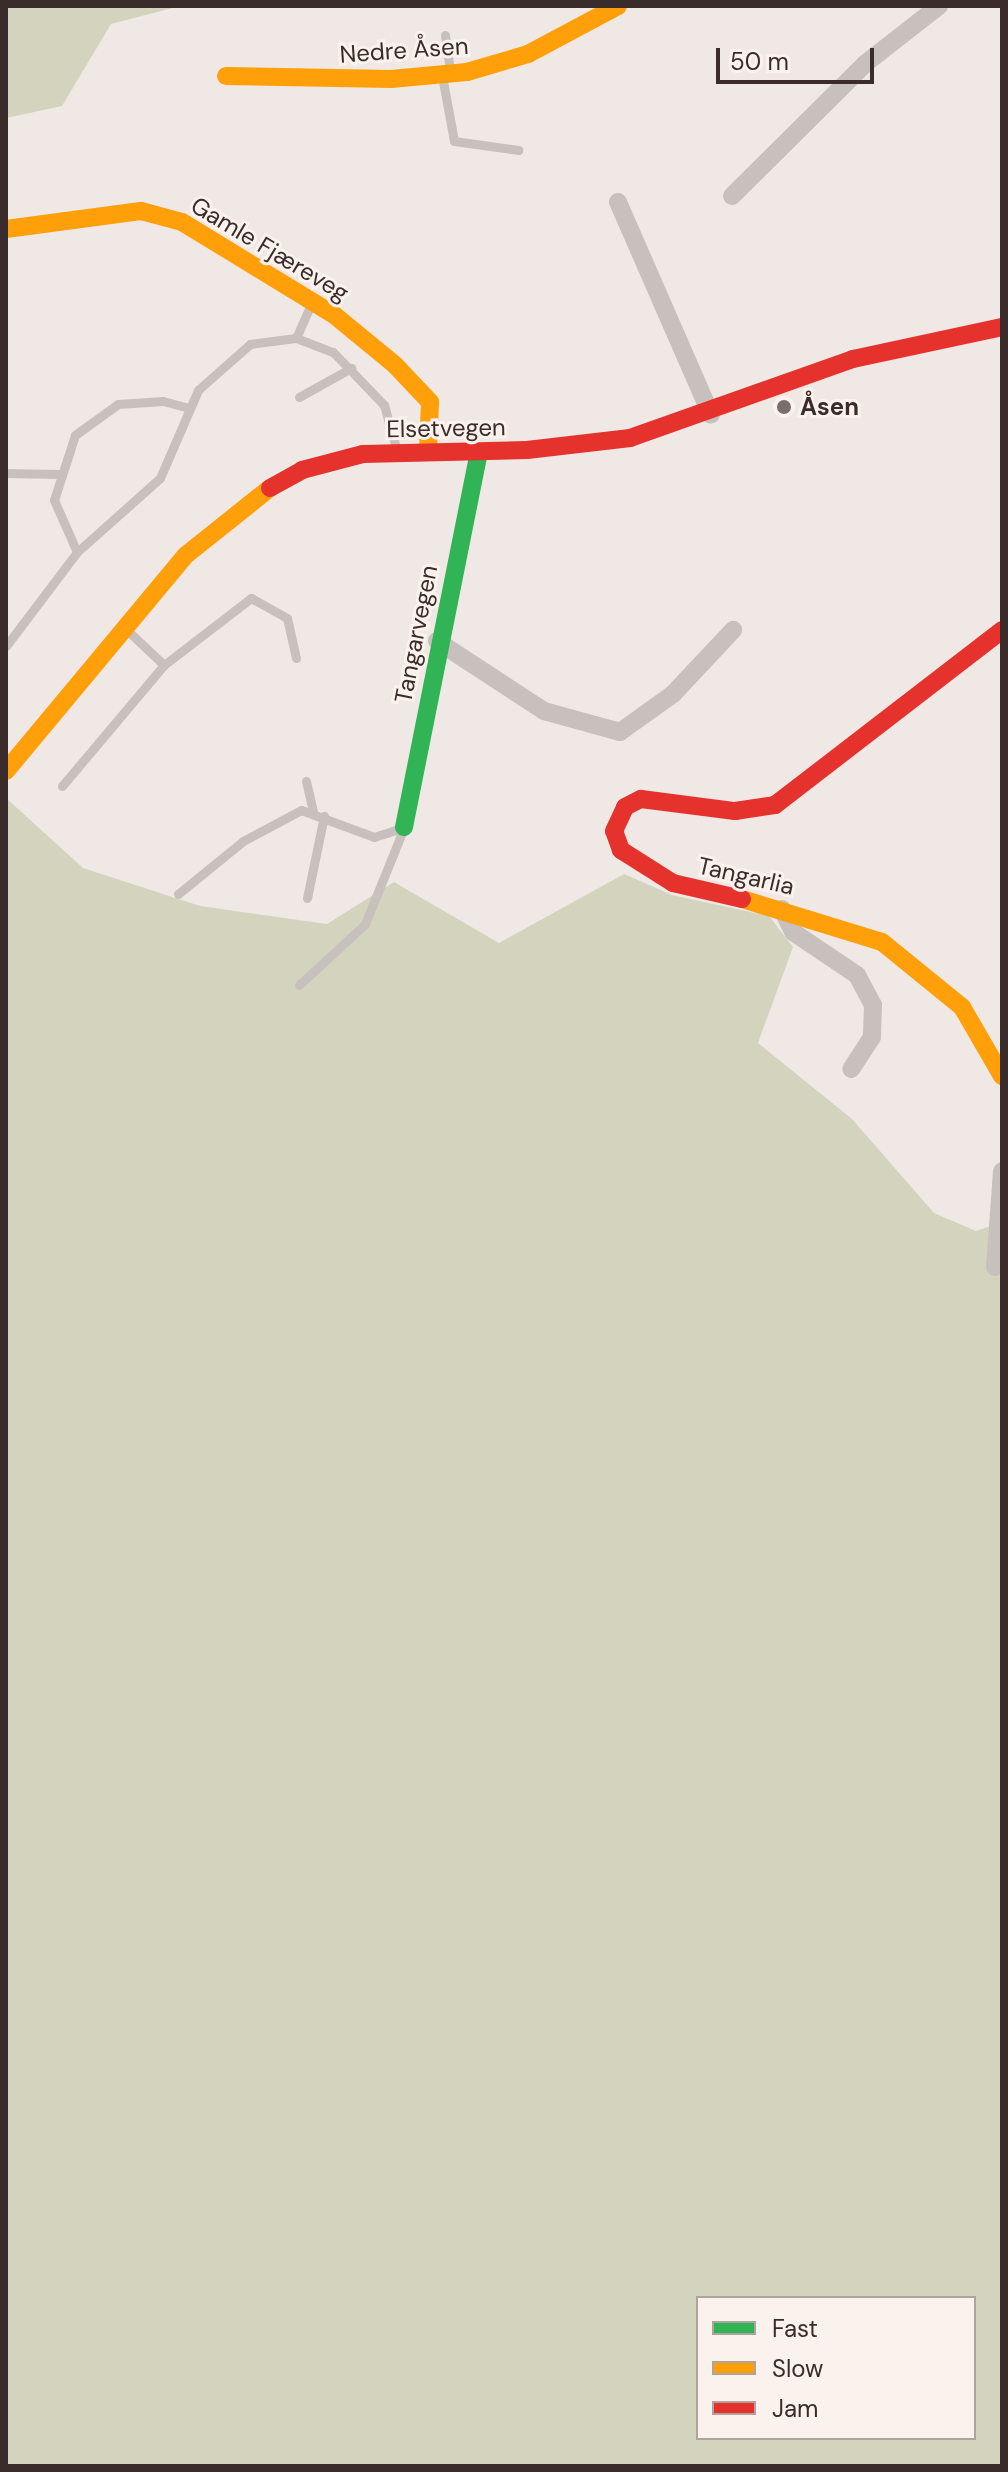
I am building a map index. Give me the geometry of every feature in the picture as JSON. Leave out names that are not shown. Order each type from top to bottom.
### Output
[{"type":"street","name":"Nedre Åsen","points":[[226,76],[447,75],[528,54],[618,6]]},
{"type":"street","points":[[732,196],[866,63],[939,6]]},
{"type":"street","points":[[618,202],[711,415]]},
{"type":"street","name":"Gamle Fjæreveg","points":[[6,229],[108,213],[161,213],[313,301],[422,390],[430,402],[428,451]]},
{"type":"street","name":"Elsetvegen","points":[[6,771],[124,628],[217,524],[270,485],[331,460],[397,451],[479,452],[595,444],[711,415],[853,359],[1002,327]]},
{"type":"street","name":"Tangarvegen","points":[[404,827],[437,641],[479,452]]},
{"type":"street","points":[[437,641],[544,711],[620,732],[673,694],[733,630]]},
{"type":"street","name":"Tangarlia","points":[[1002,630],[775,805],[735,811],[641,799],[617,818],[621,850],[650,871],[699,893],[782,909],[849,927],[908,958],[962,1007],[1002,1076]]},
{"type":"street","points":[[782,909],[793,932],[857,975],[873,1005],[872,1037],[851,1069]]},
{"type":"street","points":[[995,1267],[1002,1171]]},
{"type":"lane","points":[[445,35],[454,141],[518,150]]},
{"type":"lane","points":[[296,338],[313,301]]},
{"type":"lane","points":[[6,646],[9,634],[77,552],[160,478],[190,408],[228,356],[274,336],[296,338],[351,368],[384,405],[397,451]]},
{"type":"lane","points":[[299,397],[351,368]]},
{"type":"lane","points":[[77,552],[57,519],[57,474],[75,435],[118,404],[139,399],[190,408]]},
{"type":"lane","points":[[6,473],[57,474]]},
{"type":"lane","points":[[62,786],[164,665],[251,598],[287,618],[296,658]]},
{"type":"lane","points":[[124,628],[164,665]]},
{"type":"lane","points":[[306,781],[313,812]]},
{"type":"lane","points":[[178,894],[274,821],[313,812],[374,837],[404,827]]},
{"type":"lane","points":[[307,898],[324,816]]},
{"type":"lane","points":[[299,985],[365,924],[404,827]]},
{"type":"green space","points":[[6,6],[180,6],[111,24],[62,106],[6,118]]},
{"type":"green space","points":[[6,798],[83,868],[200,906],[327,924],[394,882],[499,943],[624,874],[672,895],[769,916],[793,947],[758,1043],[852,1119],[934,1213],[976,1231],[1002,1222],[1002,2466],[6,2466]]},
{"type":"traffic: fast","points":[[404,827],[479,452]]},
{"type":"traffic: slow","points":[[226,76],[391,79],[467,72],[528,54],[618,6]]},
{"type":"traffic: slow","points":[[6,229],[141,211],[182,222],[333,314],[395,365],[430,402],[428,451]]},
{"type":"traffic: slow","points":[[6,771],[186,555],[270,488]]},
{"type":"traffic: slow","points":[[742,899],[882,942],[962,1007],[1002,1076]]},
{"type":"traffic: jam","points":[[270,488],[302,470],[363,454],[527,450],[630,438],[853,359],[1002,327]]},
{"type":"traffic: jam","points":[[742,899],[673,883],[621,850],[614,831],[625,807],[641,799],[735,811],[775,805],[1002,630]]},
{"type":"place","name":"Åsen","points":[[784,407]]}]
